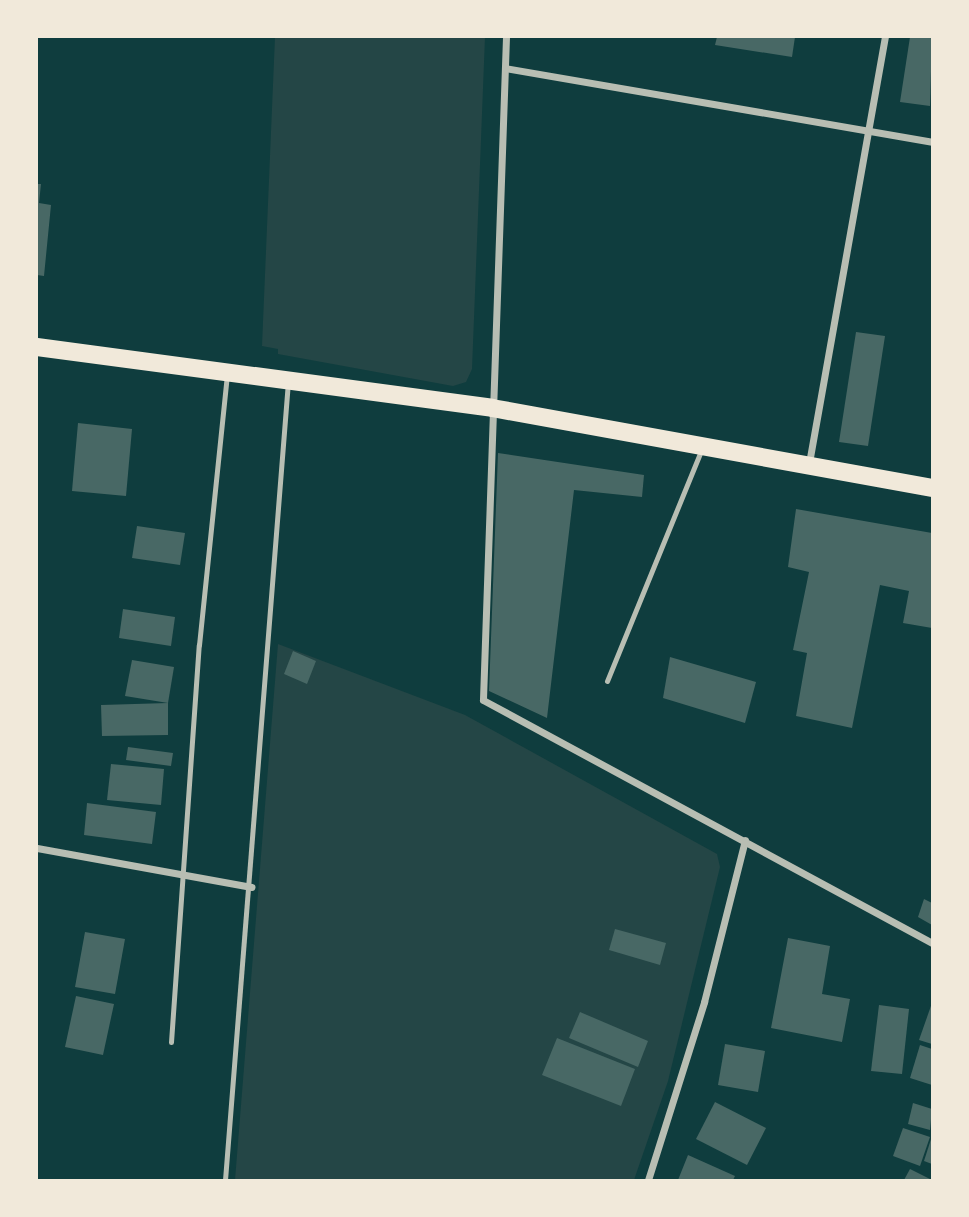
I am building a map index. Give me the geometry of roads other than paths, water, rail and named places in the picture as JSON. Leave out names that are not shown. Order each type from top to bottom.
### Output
[{"type":"main road","points":[[37,346],[492,408],[932,488]]},
{"type":"street","points":[[506,37],[480,694],[490,707],[745,840],[932,943]]},
{"type":"street","points":[[809,464],[885,37]]},
{"type":"street","points":[[505,68],[932,142]]},
{"type":"street","points":[[648,1180],[704,1002],[745,840]]},
{"type":"street","points":[[37,848],[251,887]]},
{"type":"lane","points":[[171,1042],[199,645],[227,372]]},
{"type":"lane","points":[[225,1180],[251,887],[288,379]]},
{"type":"lane","points":[[607,681],[704,446]]}]
